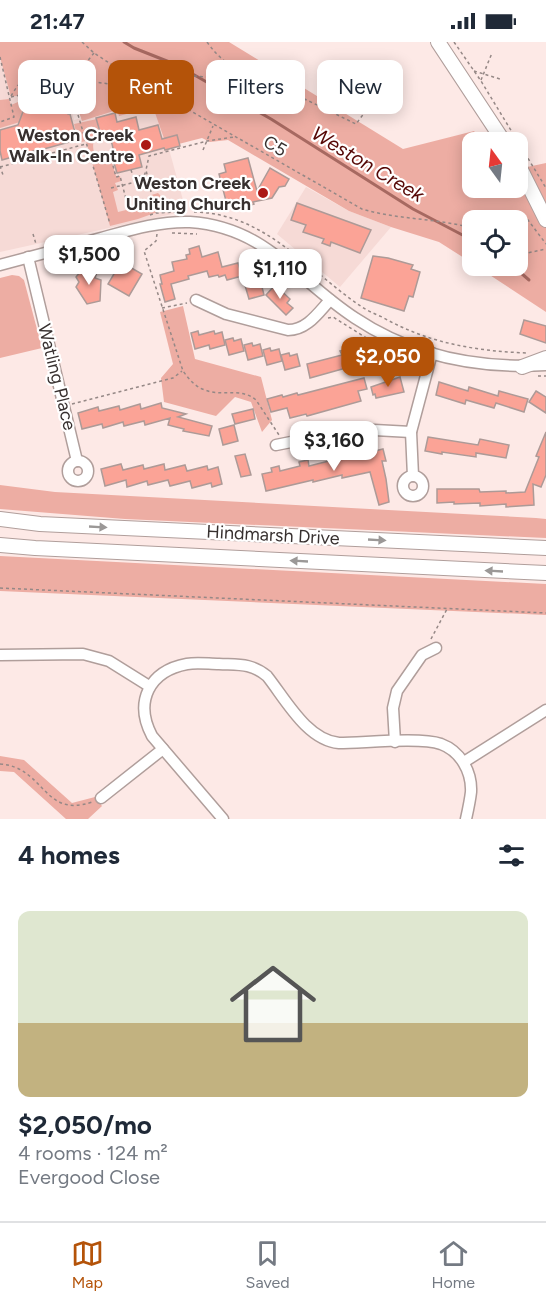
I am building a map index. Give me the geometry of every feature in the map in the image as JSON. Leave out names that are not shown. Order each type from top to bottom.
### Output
[{"type":"main road","points":[[438,42],[497,132]]},
{"type":"main road","points":[[528,184],[546,220]]},
{"type":"main road","points":[[522,367],[546,358]]},
{"type":"main road","points":[[522,367],[546,367]]},
{"type":"main road","name":"Hindmarsh Drive","points":[[0,519],[52,525],[546,548]]},
{"type":"main road","name":"Hindmarsh Drive","points":[[0,545],[35,549],[546,573]]},
{"type":"street","points":[[0,265],[151,225],[191,222],[238,232],[261,243],[356,319],[413,347],[460,361],[522,367]]},
{"type":"street","name":"Watling Place","points":[[28,257],[77,461]]},
{"type":"street","points":[[196,300],[226,314],[296,330],[308,324],[330,300]]},
{"type":"street","points":[[413,476],[411,432],[432,353]]},
{"type":"street","points":[[280,444],[356,429],[411,432]]},
{"type":"street","points":[[395,742],[393,708],[396,691],[422,655],[436,648]]},
{"type":"street","points":[[0,655],[83,654],[109,661],[149,686]]},
{"type":"street","points":[[223,819],[152,736],[145,721],[144,706],[149,686],[164,673],[189,663],[247,665],[267,676],[309,730],[320,738],[339,743],[428,741],[442,744],[464,762],[471,791],[466,819]]},
{"type":"street","points":[[464,762],[546,710]]},
{"type":"street","points":[[101,798],[163,749]]},
{"type":"path","name":"C5","points":[[82,42],[108,62]]},
{"type":"path","points":[[207,42],[221,60]]},
{"type":"path","points":[[454,42],[481,81],[546,188]]},
{"type":"path","points":[[88,60],[94,53]]},
{"type":"path","points":[[481,81],[492,53]]},
{"type":"path","points":[[0,57],[14,117],[0,122]]},
{"type":"path","points":[[473,71],[500,80]]},
{"type":"path","points":[[11,97],[18,86]]},
{"type":"path","points":[[11,97],[18,95]]},
{"type":"path","points":[[78,114],[110,226]]},
{"type":"path","name":"C5","points":[[194,114],[362,209],[384,215],[462,225]]},
{"type":"path","points":[[335,114],[356,124],[364,114]]},
{"type":"path","points":[[203,150],[213,125]]},
{"type":"path","points":[[131,170],[133,176],[144,176],[149,156],[207,141],[235,137]]},
{"type":"path","points":[[3,175],[0,167],[86,144]]},
{"type":"path","points":[[89,153],[94,152],[111,158],[116,177],[120,176],[126,199]]},
{"type":"path","points":[[146,170],[151,192]]},
{"type":"path","points":[[111,188],[136,182]]},
{"type":"path","points":[[147,216],[168,211],[204,212],[240,221],[274,237],[363,308],[404,330],[456,346],[532,352]]},
{"type":"path","points":[[528,219],[546,244]]},
{"type":"path","points":[[157,233],[156,241],[144,251],[183,371],[203,390],[240,392],[251,396],[256,400],[280,444]]},
{"type":"path","points":[[528,254],[546,249]]},
{"type":"path","points":[[162,308],[196,300]]},
{"type":"path","points":[[64,406],[173,378],[183,371]]},
{"type":"path","points":[[0,588],[546,613]]},
{"type":"path","points":[[422,655],[448,609]]},
{"type":"path","points":[[0,764],[15,766],[23,770],[56,800],[64,804],[78,806],[101,798]]},
{"type":"shaded area","points":[[0,42],[18,66],[18,114],[72,114],[74,120],[108,111],[108,114],[159,114],[186,211],[0,252]]},
{"type":"shaded area","points":[[0,42],[229,42],[258,60],[206,60],[206,114],[305,114],[305,89],[317,96],[317,114],[346,114],[403,149],[462,134],[462,198],[528,198],[528,167],[546,163],[546,312],[491,276],[528,276],[528,210],[462,210],[462,257],[439,242],[349,211],[228,140],[210,142],[202,138],[167,147],[155,114],[194,114],[194,60],[108,60],[108,113],[82,121],[80,114],[96,114],[96,60],[18,60],[18,95],[11,97],[0,57]]},
{"type":"shaded area","points":[[9,99],[11,105],[18,102],[18,114],[27,114],[20,122],[0,128],[0,100]]},
{"type":"shaded area","points":[[97,119],[101,135],[94,142],[94,152],[109,153],[116,176],[120,176],[121,181],[115,183],[118,190],[113,192],[118,212],[150,204],[148,196],[158,193],[163,210],[110,226],[86,141],[76,143],[78,140],[74,124]]},
{"type":"shaded area","points":[[306,187],[349,211],[391,227],[340,287],[277,234]]},
{"type":"shaded area","points":[[12,275],[24,280],[42,348],[0,358],[0,278]]},
{"type":"shaded area","points":[[183,306],[195,359],[261,377],[272,420],[262,432],[251,402],[235,397],[216,416],[164,402],[161,378],[173,364],[160,312]]},
{"type":"shaded area","points":[[0,485],[55,492],[536,518],[546,519],[546,538],[125,519],[0,509]]},
{"type":"shaded area","points":[[0,556],[546,584],[546,615],[0,591]]},
{"type":"shaded area","points":[[0,756],[24,760],[72,803],[95,797],[102,806],[88,819],[66,819],[14,772],[0,771]]},
{"type":"building","points":[[22,114],[70,114],[77,140],[2,160],[0,130],[18,125]]},
{"type":"building","name":"Weston Creek Walk-In Centre","points":[[115,114],[117,122],[136,117],[139,130],[158,125],[162,139],[177,135],[180,146],[139,155],[142,167],[117,173],[111,153],[114,152],[110,136],[102,139],[96,118]]},
{"type":"building","points":[[248,158],[257,191],[270,168],[289,179],[285,186],[279,187],[272,198],[253,202],[254,204],[242,208],[241,204],[234,206],[232,200],[226,201],[219,174],[226,172],[224,164]]},
{"type":"building","points":[[297,203],[371,230],[360,253],[331,242],[330,246],[322,243],[324,239],[303,232],[306,225],[291,220]]},
{"type":"building","points":[[199,246],[202,257],[218,252],[222,267],[238,263],[242,276],[227,280],[225,275],[209,277],[207,271],[188,276],[189,279],[171,284],[175,299],[165,302],[160,275],[174,271],[172,262],[187,259],[186,255],[190,254],[189,249]]},
{"type":"building","points":[[373,256],[413,265],[411,269],[420,272],[413,297],[409,296],[404,311],[361,298]]},
{"type":"building","points":[[121,262],[142,274],[129,296],[108,284]]},
{"type":"building","points":[[84,267],[97,272],[95,278],[101,280],[100,301],[87,304],[76,287],[79,282],[76,277]]},
{"type":"building","points":[[258,271],[264,295],[249,299],[242,275]]},
{"type":"building","points":[[275,285],[290,299],[287,303],[293,308],[286,315],[266,295]]},
{"type":"building","points":[[524,320],[546,326],[546,343],[520,334]]},
{"type":"building","points":[[198,331],[199,335],[214,331],[215,334],[222,332],[225,345],[210,349],[209,345],[195,349],[191,333]]},
{"type":"building","points":[[233,338],[234,341],[241,339],[244,351],[229,355],[225,340]]},
{"type":"building","points":[[252,343],[253,346],[260,344],[263,356],[248,360],[244,345]]},
{"type":"building","points":[[270,348],[271,351],[279,349],[282,361],[267,365],[263,350]]},
{"type":"building","points":[[352,348],[354,355],[369,351],[371,361],[310,378],[307,364],[342,355],[340,351]]},
{"type":"building","points":[[289,353],[290,356],[297,354],[300,366],[285,370],[281,355]]},
{"type":"building","points":[[400,377],[404,392],[376,398],[375,394],[373,395],[371,387]]},
{"type":"building","points":[[364,378],[367,389],[358,391],[361,401],[307,416],[306,414],[290,418],[287,408],[271,412],[267,399],[297,393],[298,395]]},
{"type":"building","points":[[439,382],[468,391],[469,387],[498,396],[499,391],[528,399],[524,412],[496,403],[494,408],[466,400],[465,404],[436,395]]},
{"type":"building","points":[[536,391],[546,397],[546,413],[529,402]]},
{"type":"building","points":[[161,403],[162,408],[186,414],[178,417],[212,426],[209,436],[183,431],[184,429],[168,425],[170,418],[145,425],[144,421],[124,426],[123,422],[103,428],[102,424],[82,429],[78,413],[98,407],[99,411],[119,406],[120,410],[140,404],[141,409]]},
{"type":"building","points":[[253,409],[255,419],[235,424],[232,414]]},
{"type":"building","points":[[234,425],[238,441],[223,445],[219,429]]},
{"type":"building","points":[[546,432],[546,475],[541,487],[533,484],[534,505],[506,507],[506,504],[480,506],[480,503],[437,503],[437,489],[525,492]]},
{"type":"building","points":[[428,437],[478,445],[480,439],[509,445],[506,458],[476,453],[476,457],[442,452],[442,454],[425,451]]},
{"type":"building","points":[[383,449],[386,461],[382,461],[389,502],[379,505],[370,472],[342,478],[342,475],[313,482],[313,480],[266,491],[262,474],[272,472],[271,468],[279,466],[280,471],[300,466],[299,462],[308,460],[309,466],[329,461],[328,457],[337,455],[338,459]]},
{"type":"building","points":[[245,454],[251,475],[241,477],[235,456]]},
{"type":"building","points":[[121,464],[123,470],[143,465],[144,469],[164,464],[165,470],[185,465],[187,471],[207,466],[208,470],[218,467],[222,484],[212,487],[211,483],[192,488],[190,481],[170,486],[168,480],[148,485],[147,481],[127,487],[126,480],[105,486],[101,469]]},
{"type":"waterway","name":"Weston Creek","points":[[124,42],[177,65],[271,119],[413,209],[462,235]]},
{"type":"waterway","name":"Weston Creek","points":[[524,276],[529,280]]},
{"type":"place","name":"Weston Creek Walk-In Centre","points":[[146,145]]},
{"type":"place","name":"Weston Creek Uniting Church","points":[[263,193]]}]
